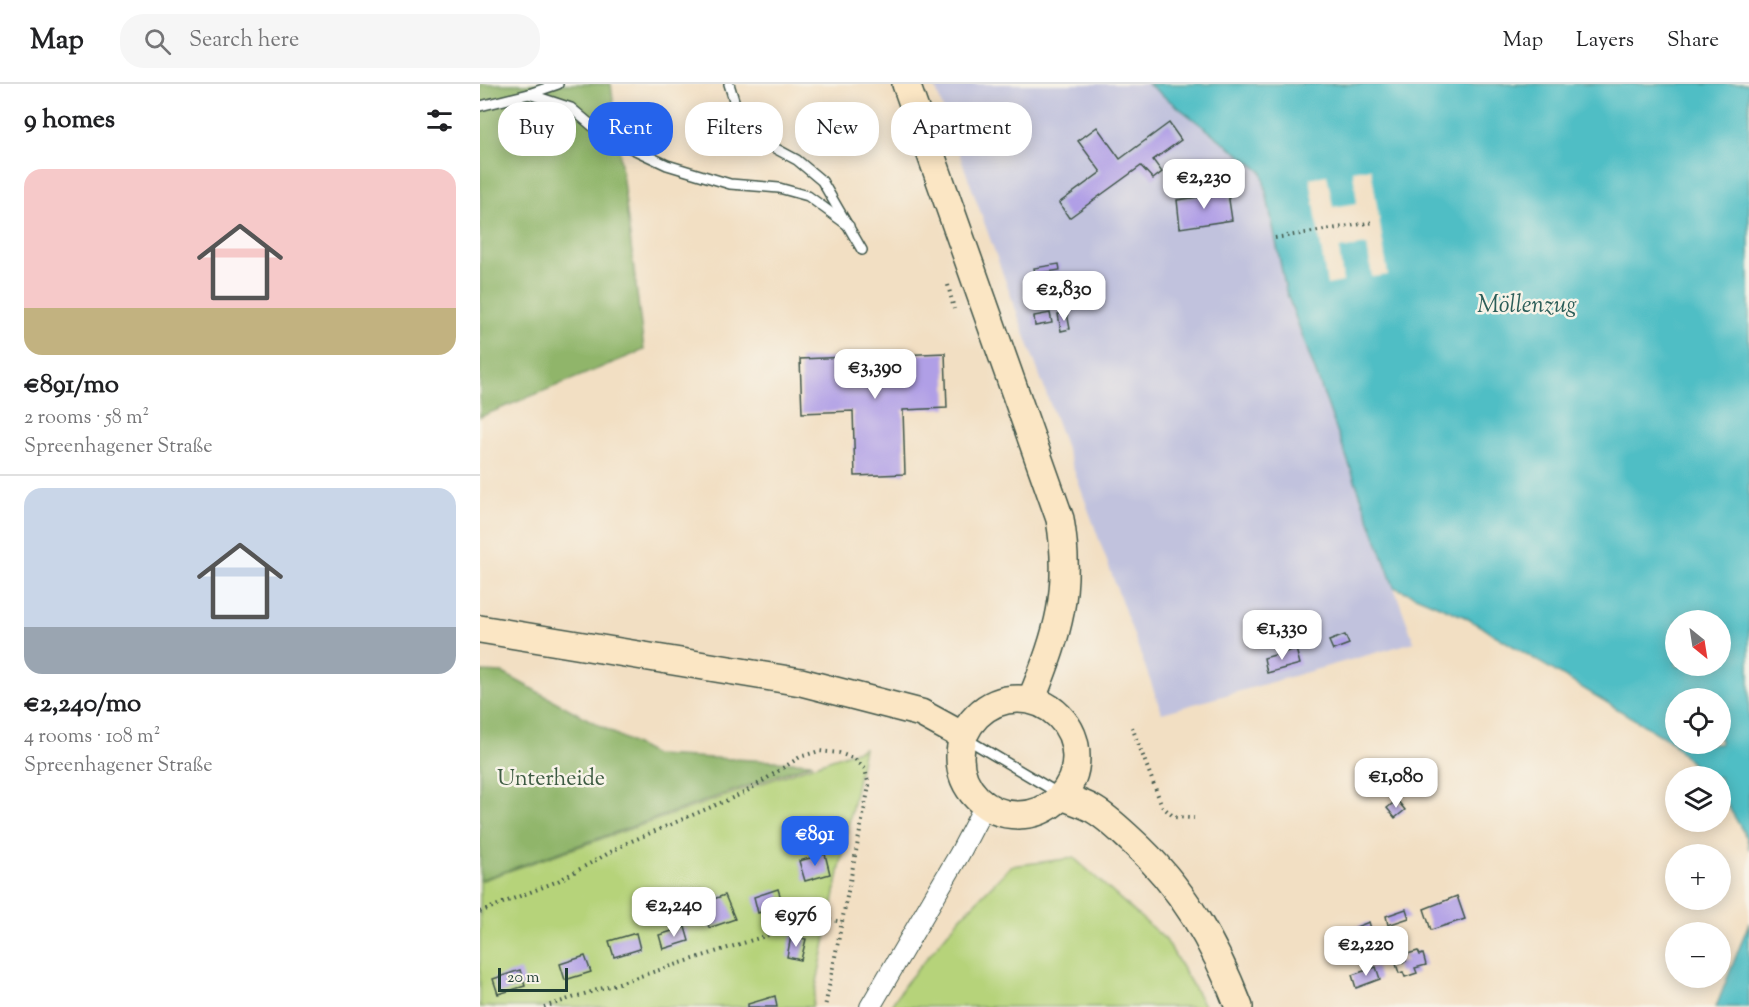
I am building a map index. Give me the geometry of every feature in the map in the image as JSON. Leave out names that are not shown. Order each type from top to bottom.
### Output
[{"type":"main road","points":[[906,84],[1057,509],[1063,538],[1064,588],[1056,634],[1031,700]]},
{"type":"main road","points":[[480,629],[541,641],[801,682],[921,713],[963,736]]},
{"type":"main road","points":[[1014,699],[1031,700],[1046,706],[1060,716],[1069,729],[1075,745],[1076,763],[1071,780],[1062,796],[1049,806],[1033,813],[1000,813],[985,805],[967,787],[962,775],[960,749],[963,736],[971,722],[983,710],[998,702],[1014,699]]},
{"type":"main road","points":[[1062,796],[1092,809],[1115,825],[1148,855],[1182,896],[1206,932],[1239,1007]]},
{"type":"street","points":[[870,1007],[960,854],[985,805]]},
{"type":"lane","points":[[480,106],[558,84]]},
{"type":"lane","points":[[729,84],[737,110],[754,137],[797,160],[822,181],[862,250]]},
{"type":"lane","points":[[529,94],[571,108],[603,135],[667,165],[730,184],[780,188],[808,196],[849,226]]},
{"type":"lane","points":[[963,736],[1062,796]]},
{"type":"path","points":[[1275,238],[1374,222]]},
{"type":"path","points":[[948,285],[954,309]]},
{"type":"path","points":[[1132,727],[1162,806],[1174,817],[1194,818]]},
{"type":"path","points":[[480,912],[558,882],[627,843],[744,793],[800,757],[819,751],[839,753],[855,759],[865,769],[869,786],[825,1007]]},
{"type":"path","points":[[544,1007],[821,918],[842,922]]},
{"type":"shaded area","points":[[934,84],[1148,84],[1262,172],[1286,291],[1414,642],[1162,713],[960,156],[1032,156],[1032,102],[941,102]]},
{"type":"green space","points":[[480,84],[611,84],[613,102],[588,102],[588,156],[620,156],[644,350],[480,417]]},
{"type":"green space","name":"Unterheide","points":[[480,672],[503,673],[654,755],[813,763],[480,880]]},
{"type":"green space","points":[[864,748],[812,1007],[480,1007],[480,881]]},
{"type":"green space","points":[[1074,858],[1166,940],[1205,1007],[890,1007],[906,983],[961,917],[1011,866]]},
{"type":"water","name":"Möllenzug","points":[[1148,84],[1749,84],[1749,850],[1747,838],[1731,811],[1731,766],[1694,766],[1683,754],[1731,754],[1731,688],[1665,688],[1665,738],[1465,617],[1394,587],[1286,291],[1262,172]]},
{"type":"water","points":[[1749,923],[1749,1007],[1716,1007],[1723,988],[1731,988],[1731,969]]},
{"type":"pier","points":[[1371,168],[1388,275],[1372,277],[1367,245],[1339,249],[1343,282],[1327,285],[1310,178],[1327,175],[1333,207],[1357,203],[1353,171]]},
{"type":"building","points":[[1169,123],[1181,140],[1153,160],[1162,172],[1153,179],[1141,166],[1069,218],[1059,203],[1101,172],[1078,141],[1097,127],[1120,159]]},
{"type":"building","points":[[1228,193],[1232,220],[1180,228],[1177,200]]},
{"type":"building","points":[[1059,264],[1060,270],[1035,274],[1034,268]]},
{"type":"building","points":[[1050,313],[1052,323],[1035,326],[1034,316]]},
{"type":"building","points":[[1067,313],[1070,329],[1061,331],[1058,314]]},
{"type":"building","points":[[945,353],[947,408],[903,410],[905,474],[855,476],[853,411],[802,413],[800,359]]},
{"type":"building","points":[[1345,635],[1349,644],[1333,650],[1329,641]]},
{"type":"building","points":[[1296,649],[1300,664],[1267,673],[1264,658]]},
{"type":"building","points":[[1397,800],[1405,810],[1395,818],[1387,808]]},
{"type":"building","points":[[825,854],[830,874],[805,881],[799,861]]},
{"type":"building","points":[[778,889],[783,905],[758,913],[754,897]]},
{"type":"building","points":[[725,895],[735,919],[709,928],[702,903]]},
{"type":"building","points":[[1457,896],[1465,919],[1431,930],[1424,909]]},
{"type":"building","points":[[1406,909],[1409,918],[1388,925],[1386,916]]},
{"type":"building","points":[[1369,922],[1373,935],[1355,941],[1351,929]]},
{"type":"building","points":[[685,927],[689,941],[663,949],[659,935]]},
{"type":"building","points":[[636,933],[640,949],[614,957],[609,941]]},
{"type":"building","points":[[791,936],[806,939],[801,960],[787,957]]},
{"type":"building","points":[[1418,951],[1420,955],[1423,954],[1426,965],[1415,968],[1417,973],[1405,977],[1403,972],[1399,973],[1396,964],[1406,961],[1404,955]]},
{"type":"building","points":[[585,956],[591,972],[565,980],[560,964]]},
{"type":"building","points":[[1376,967],[1380,979],[1356,988],[1352,975]]},
{"type":"building","points":[[520,970],[525,986],[498,994],[493,979]]},
{"type":"building","points":[[775,996],[777,1007],[748,1007],[748,1004]]}]
